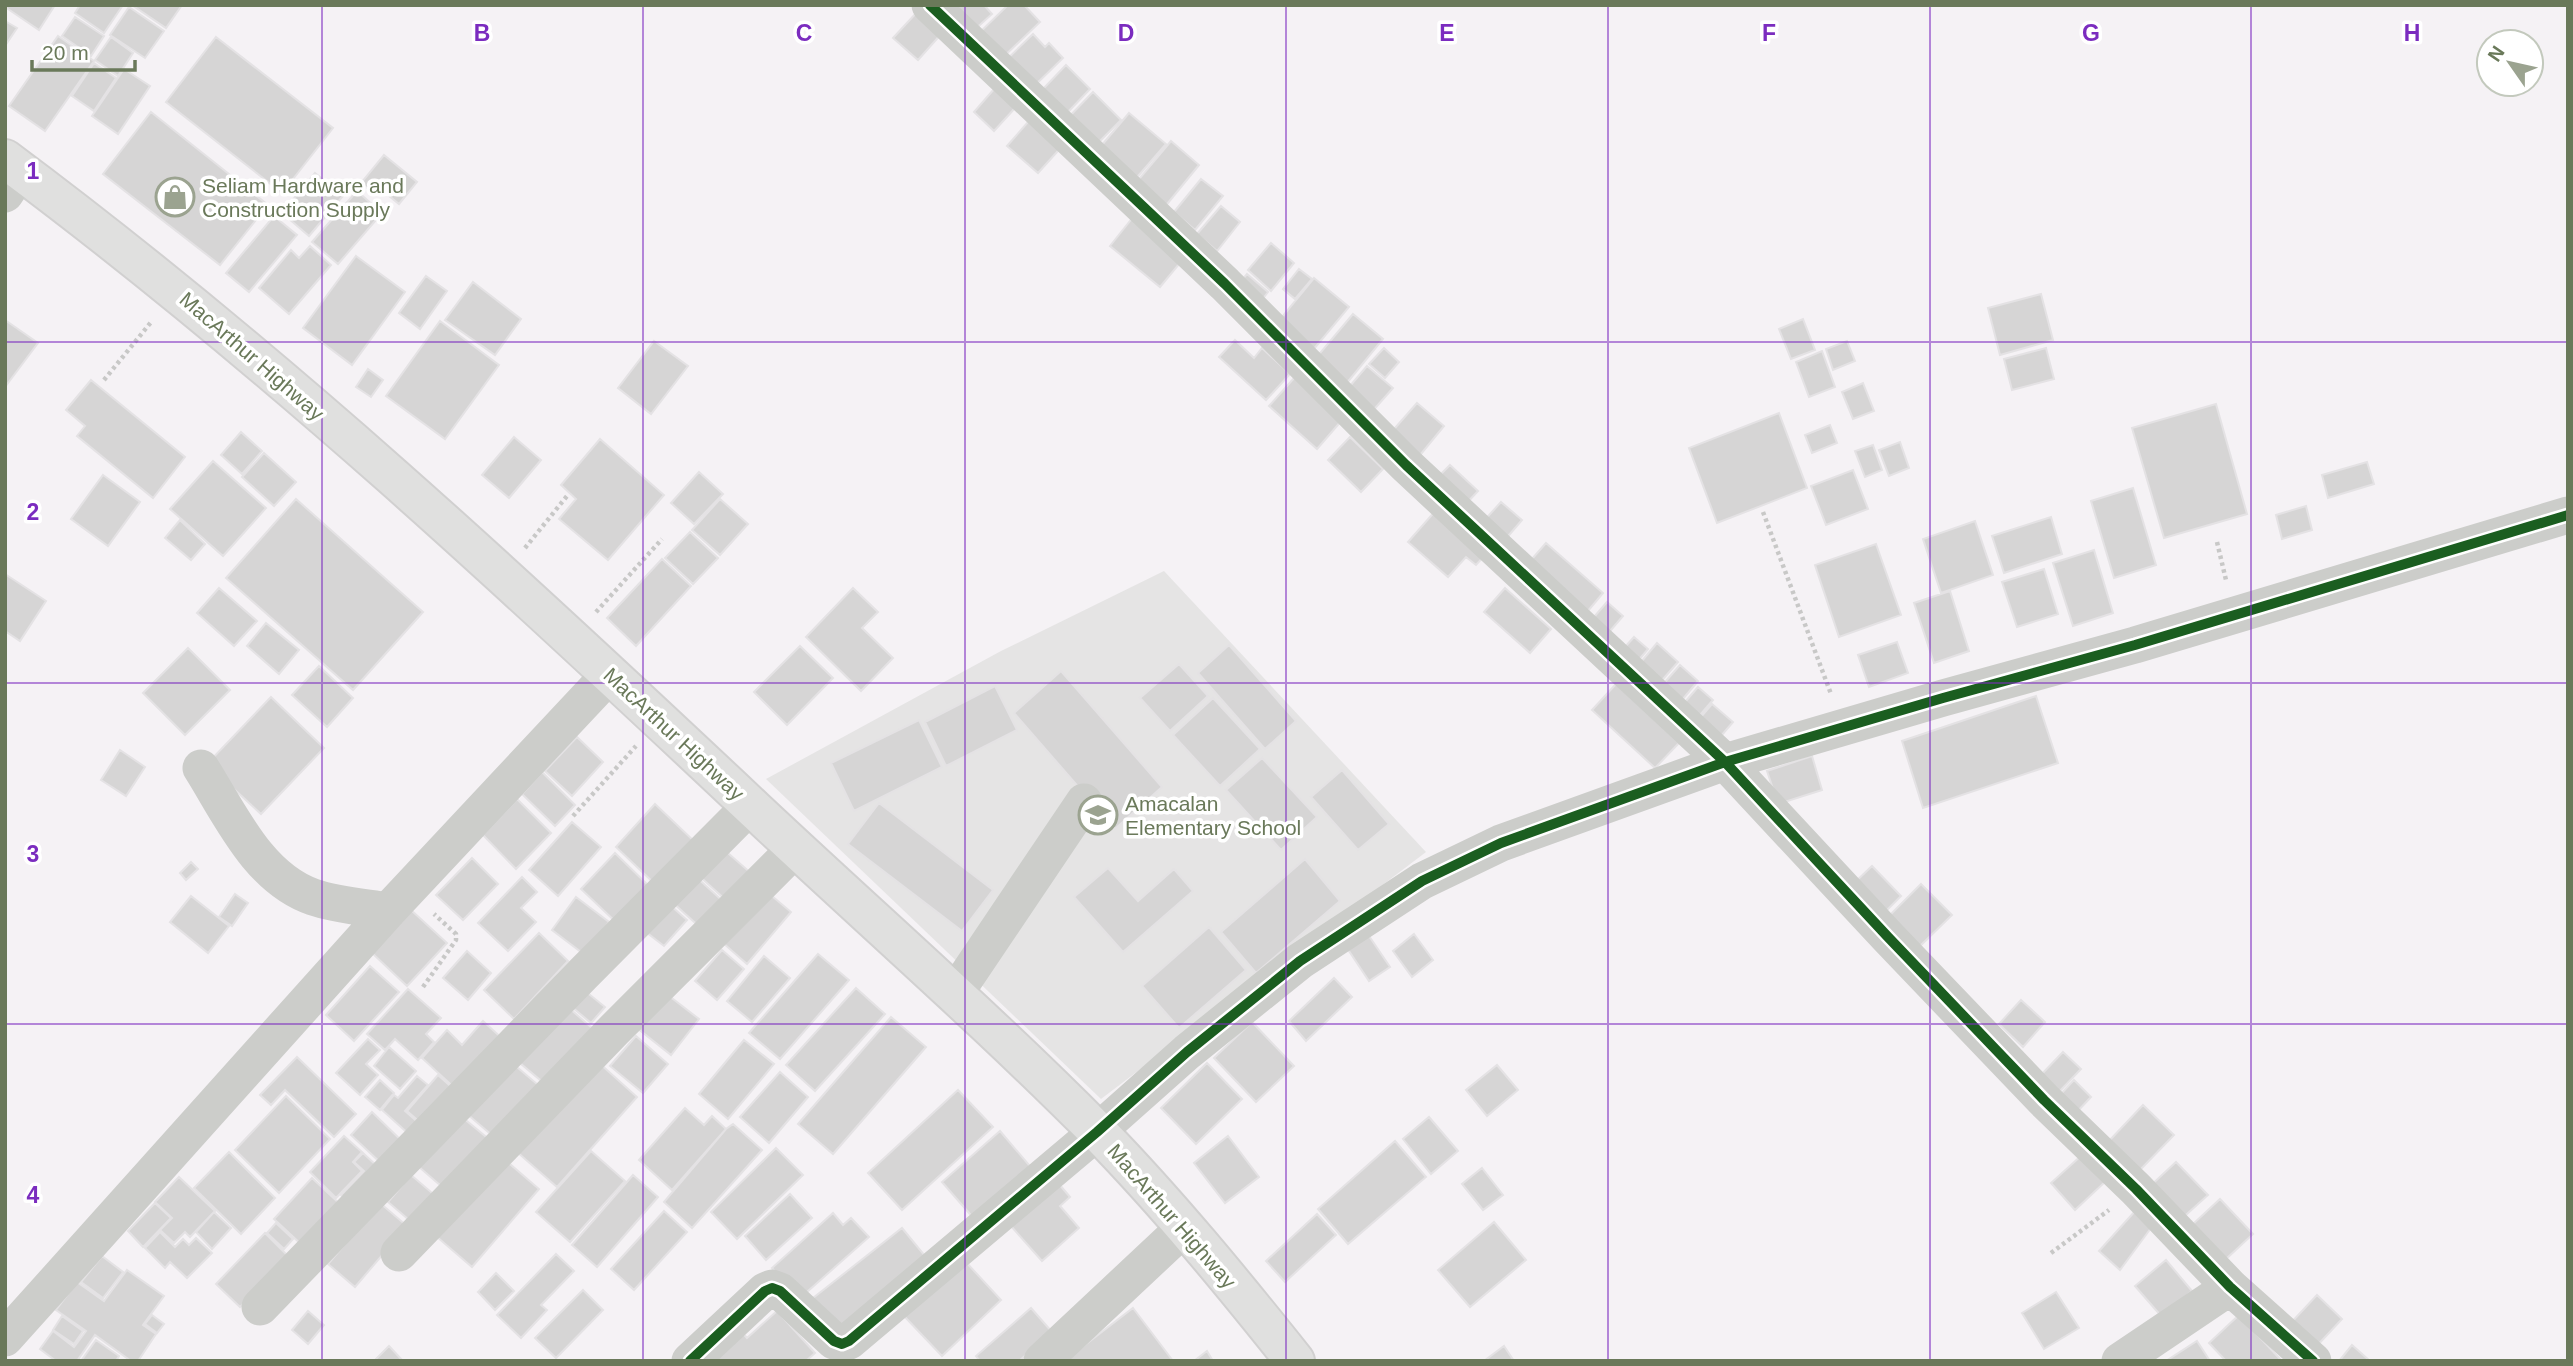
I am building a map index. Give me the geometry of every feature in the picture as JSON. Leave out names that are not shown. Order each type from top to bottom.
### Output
[{"type":"highway","name":"MacArthur Highway","points":[[10,174],[176,290],[502,576],[660,720],[1097,1132],[1185,1227],[1295,1361]]},
{"type":"street","points":[[930,5],[1225,284],[1415,473],[1726,762],[1975,1030],[2136,1189],[2230,1287],[2313,1361]]},
{"type":"street","points":[[690,1361],[772,1288],[779,1291],[834,1341],[842,1345],[849,1341],[1097,1132],[1187,1052],[1300,961],[1422,881],[1501,843],[1726,762],[2135,645],[2568,515]]},
{"type":"street","points":[[5,1338],[398,900],[610,674]]},
{"type":"street","points":[[201,768],[246,839],[270,871],[291,888],[314,898],[398,900]]},
{"type":"street","points":[[954,995],[1084,802]]},
{"type":"street","points":[[260,1307],[750,806]]},
{"type":"street","points":[[399,1253],[614,1030],[796,848]]},
{"type":"street","points":[[1042,1361],[1185,1227]]},
{"type":"street","points":[[2120,1361],[2230,1287]]},
{"type":"path","points":[[104,380],[176,290]]},
{"type":"path","points":[[502,576],[567,496]]},
{"type":"path","points":[[1763,512],[1843,728]]},
{"type":"path","points":[[572,639],[662,539]]},
{"type":"path","points":[[573,816],[660,720]]},
{"type":"path","points":[[398,900],[456,934],[455,944],[423,987]]},
{"type":"path","points":[[2051,1254],[2136,1189]]},
{"type":"shaded area","name":"Amacalan Elementary School","points":[[1164,571],[1426,852],[1101,1099],[766,779],[1001,651]]},
{"type":"building","points":[[55,5],[39,30],[5,7]]},
{"type":"building","points":[[80,5],[123,5],[104,33],[75,13]]},
{"type":"building","points":[[132,5],[182,5],[166,28]]},
{"type":"building","points":[[948,5],[984,5],[992,14],[972,32]]},
{"type":"building","points":[[1008,5],[1024,5],[1040,22],[999,61],[975,37]]},
{"type":"building","points":[[129,7],[164,31],[145,58],[110,35]]},
{"type":"building","points":[[919,10],[943,32],[918,60],[893,38]]},
{"type":"building","points":[[75,17],[104,36],[91,56],[62,36]]},
{"type":"building","points":[[5,21],[17,28],[5,46]]},
{"type":"building","points":[[1033,34],[1045,47],[1049,43],[1063,58],[1027,93],[1001,65]]},
{"type":"building","points":[[58,36],[94,61],[45,131],[9,106]]},
{"type":"building","points":[[111,37],[133,53],[118,76],[95,60]]},
{"type":"building","points":[[216,37],[333,128],[282,193],[166,102]]},
{"type":"building","points":[[94,63],[116,78],[94,111],[72,96]]},
{"type":"building","points":[[1066,65],[1090,89],[1067,113],[1043,89]]},
{"type":"building","points":[[124,69],[150,86],[118,134],[92,116]]},
{"type":"building","points":[[995,88],[1016,107],[994,131],[974,112]]},
{"type":"building","points":[[1093,92],[1121,120],[1091,150],[1063,123]]},
{"type":"building","points":[[151,112],[268,205],[220,265],[103,174]]},
{"type":"building","points":[[1129,113],[1166,144],[1132,183],[1096,152]]},
{"type":"building","points":[[1035,114],[1066,142],[1038,173],[1007,146]]},
{"type":"building","points":[[1171,141],[1199,165],[1163,209],[1134,185]]},
{"type":"building","points":[[384,155],[417,182],[399,204],[378,187],[373,193],[361,183]]},
{"type":"building","points":[[315,173],[343,196],[309,236],[282,213]]},
{"type":"building","points":[[1201,179],[1223,196],[1195,230],[1174,212]]},
{"type":"building","points":[[357,191],[382,213],[338,264],[312,242]]},
{"type":"building","points":[[1221,206],[1240,222],[1217,251],[1197,234]]},
{"type":"building","points":[[274,216],[297,235],[249,292],[226,273]]},
{"type":"building","points":[[1134,216],[1185,257],[1160,287],[1110,246]]},
{"type":"building","points":[[1271,243],[1294,263],[1271,291],[1248,270]]},
{"type":"building","points":[[310,246],[331,265],[289,314],[259,288],[291,250],[299,258]]},
{"type":"building","points":[[356,256],[405,292],[352,365],[303,328]]},
{"type":"building","points":[[1299,269],[1312,279],[1295,299],[1283,289]]},
{"type":"building","points":[[1247,274],[1268,292],[1258,305],[1236,287]]},
{"type":"building","points":[[426,276],[447,291],[420,329],[399,313]]},
{"type":"building","points":[[1314,278],[1349,307],[1308,356],[1273,328]]},
{"type":"building","points":[[473,282],[521,319],[495,355],[445,320]]},
{"type":"building","points":[[2041,294],[2053,340],[2000,355],[1988,308]]},
{"type":"building","points":[[1353,314],[1383,339],[1346,384],[1315,359]]},
{"type":"building","points":[[1803,319],[1815,350],[1791,359],[1779,329]]},
{"type":"building","points":[[5,320],[38,343],[5,387]]},
{"type":"building","points":[[440,321],[499,365],[445,439],[386,396]]},
{"type":"building","points":[[1235,340],[1254,358],[1262,348],[1290,374],[1266,400],[1219,357]]},
{"type":"building","points":[[654,341],[688,366],[651,414],[618,388]]},
{"type":"building","points":[[1847,341],[1855,361],[1833,370],[1826,349]]},
{"type":"building","points":[[1384,348],[1399,362],[1385,378],[1369,364]]},
{"type":"building","points":[[2046,348],[2054,379],[2012,390],[2004,359]]},
{"type":"building","points":[[1822,351],[1835,387],[1809,397],[1796,362]]},
{"type":"building","points":[[1367,366],[1393,388],[1369,415],[1344,393]]},
{"type":"building","points":[[368,369],[383,380],[371,397],[356,387]]},
{"type":"building","points":[[1295,377],[1343,419],[1317,449],[1269,406]]},
{"type":"building","points":[[91,380],[185,457],[153,498],[77,436],[85,426],[66,410]]},
{"type":"building","points":[[1863,383],[1874,411],[1853,419],[1842,392]]},
{"type":"building","points":[[1417,403],[1444,426],[1416,460],[1388,436]]},
{"type":"building","points":[[2216,404],[2247,514],[2164,538],[2132,428]]},
{"type":"building","points":[[1779,413],[1807,488],[1717,523],[1689,448]]},
{"type":"building","points":[[1830,425],[1837,443],[1812,453],[1805,435]]},
{"type":"building","points":[[241,432],[262,451],[242,474],[221,455]]},
{"type":"building","points":[[514,437],[541,460],[509,498],[482,475]]},
{"type":"building","points":[[1350,437],[1383,469],[1361,492],[1328,460]]},
{"type":"building","points":[[600,439],[664,495],[608,560],[559,519],[576,499],[561,485]]},
{"type":"building","points":[[1900,442],[1909,468],[1889,476],[1879,450]]},
{"type":"building","points":[[1873,445],[1882,470],[1865,477],[1855,451]]},
{"type":"building","points":[[264,453],[296,482],[274,506],[242,477]]},
{"type":"building","points":[[213,461],[266,508],[223,556],[170,509]]},
{"type":"building","points":[[2367,462],[2374,484],[2328,498],[2322,475]]},
{"type":"building","points":[[1450,465],[1478,491],[1464,506],[1435,480]]},
{"type":"building","points":[[1853,470],[1868,509],[1826,525],[1811,486]]},
{"type":"building","points":[[699,472],[723,494],[694,524],[671,503]]},
{"type":"building","points":[[103,475],[140,502],[108,546],[71,519]]},
{"type":"building","points":[[2133,488],[2156,565],[2114,578],[2091,501]]},
{"type":"building","points":[[296,499],[423,612],[353,690],[226,578]]},
{"type":"building","points":[[720,499],[748,524],[720,555],[692,530]]},
{"type":"building","points":[[1501,502],[1522,520],[1503,542],[1481,524]]},
{"type":"building","points":[[2306,506],[2312,530],[2282,539],[2276,515]]},
{"type":"building","points":[[1437,509],[1487,553],[1476,565],[1466,557],[1448,577],[1408,542]]},
{"type":"building","points":[[2051,517],[2062,554],[2004,573],[1992,536]]},
{"type":"building","points":[[180,520],[205,544],[191,560],[165,538]]},
{"type":"building","points":[[1975,521],[1993,575],[1941,593],[1923,539]]},
{"type":"building","points":[[690,532],[718,558],[693,584],[665,558]]},
{"type":"building","points":[[1546,543],[1603,593],[1582,618],[1524,568]]},
{"type":"building","points":[[1876,544],[1901,615],[1839,637],[1815,565]]},
{"type":"building","points":[[2094,550],[2113,613],[2073,626],[2053,563]]},
{"type":"building","points":[[662,559],[691,586],[636,646],[607,618]]},
{"type":"building","points":[[2044,569],[2058,614],[2017,627],[2002,582]]},
{"type":"building","points":[[5,574],[46,601],[20,641],[5,631]]},
{"type":"building","points":[[219,588],[257,621],[234,646],[197,613]]},
{"type":"building","points":[[853,588],[878,612],[862,628],[893,658],[861,691],[806,637]]},
{"type":"building","points":[[1505,588],[1551,629],[1530,653],[1484,612]]},
{"type":"building","points":[[1950,591],[1969,651],[1934,663],[1914,603]]},
{"type":"building","points":[[1607,602],[1623,616],[1604,638],[1588,624]]},
{"type":"building","points":[[266,623],[299,650],[279,674],[247,646]]},
{"type":"building","points":[[1634,637],[1648,649],[1632,668],[1617,656]]},
{"type":"building","points":[[1897,642],[1908,673],[1869,687],[1858,655]]},
{"type":"building","points":[[1657,643],[1678,662],[1657,686],[1636,668]]},
{"type":"building","points":[[1229,645],[1296,721],[1265,749],[1198,673]]},
{"type":"building","points":[[800,646],[833,678],[787,725],[754,692]]},
{"type":"building","points":[[188,648],[230,690],[185,735],[143,693]]},
{"type":"building","points":[[1179,664],[1208,696],[1170,731],[1140,698]]},
{"type":"building","points":[[1680,665],[1698,681],[1677,706],[1658,690]]},
{"type":"building","points":[[319,666],[353,698],[327,727],[292,695]]},
{"type":"building","points":[[1061,671],[1162,787],[1115,829],[1014,713]]},
{"type":"building","points":[[1616,684],[1679,743],[1655,768],[1592,710]]},
{"type":"building","points":[[995,686],[1017,730],[946,766],[925,722]]},
{"type":"building","points":[[1698,687],[1713,700],[1694,722],[1679,709]]},
{"type":"building","points":[[2036,696],[2058,763],[1923,808],[1902,741]]},
{"type":"building","points":[[271,697],[324,748],[261,814],[207,764]]},
{"type":"building","points":[[1213,698],[1260,749],[1220,786],[1173,735]]},
{"type":"building","points":[[1712,704],[1733,722],[1715,743],[1694,725]]},
{"type":"building","points":[[919,720],[942,767],[854,811],[831,763]]},
{"type":"building","points":[[577,737],[603,762],[572,796],[545,771]]},
{"type":"building","points":[[120,750],[145,767],[126,796],[101,780]]},
{"type":"building","points":[[1812,756],[1822,790],[1778,804],[1767,771]]},
{"type":"building","points":[[1262,758],[1317,817],[1281,850],[1226,790]]},
{"type":"building","points":[[1342,770],[1389,824],[1358,850],[1311,797]]},
{"type":"building","points":[[542,772],[575,805],[555,826],[522,794]]},
{"type":"building","points":[[517,799],[551,833],[516,869],[483,835]]},
{"type":"building","points":[[879,803],[993,890],[962,931],[848,844]]},
{"type":"building","points":[[655,804],[696,843],[657,886],[616,847]]},
{"type":"building","points":[[572,822],[601,847],[558,896],[529,870]]},
{"type":"building","points":[[721,847],[752,874],[728,902],[697,874]]},
{"type":"building","points":[[615,853],[652,889],[619,925],[581,889]]},
{"type":"building","points":[[472,858],[498,884],[463,920],[436,895]]},
{"type":"building","points":[[1305,859],[1340,901],[1256,973],[1221,932]]},
{"type":"building","points":[[191,862],[198,869],[186,880],[180,873]]},
{"type":"building","points":[[1872,866],[1901,896],[1880,917],[1851,886]]},
{"type":"building","points":[[1108,868],[1138,901],[1174,869],[1193,891],[1123,952],[1074,897]]},
{"type":"building","points":[[694,875],[726,904],[703,930],[671,901]]},
{"type":"building","points":[[522,877],[537,892],[521,908],[536,922],[508,951],[478,923]]},
{"type":"building","points":[[1921,884],[1952,915],[1917,949],[1887,918]]},
{"type":"building","points":[[766,891],[791,912],[747,964],[723,943]]},
{"type":"building","points":[[235,894],[248,903],[232,926],[219,917]]},
{"type":"building","points":[[191,896],[229,926],[208,953],[170,922]]},
{"type":"building","points":[[576,897],[609,922],[585,955],[552,930]]},
{"type":"building","points":[[670,905],[687,920],[664,946],[646,932]]},
{"type":"building","points":[[411,910],[447,943],[407,986],[372,953]]},
{"type":"building","points":[[1209,927],[1246,970],[1179,1028],[1142,986]]},
{"type":"building","points":[[539,933],[568,961],[514,1019],[484,990]]},
{"type":"building","points":[[1367,933],[1390,967],[1369,981],[1347,948]]},
{"type":"building","points":[[1414,934],[1433,960],[1412,977],[1393,951]]},
{"type":"building","points":[[722,950],[744,969],[717,1000],[695,981]]},
{"type":"building","points":[[467,951],[491,973],[468,1000],[443,978]]},
{"type":"building","points":[[818,954],[849,980],[780,1059],[749,1033]]},
{"type":"building","points":[[764,956],[790,978],[752,1022],[727,1001]]},
{"type":"building","points":[[370,966],[399,992],[354,1041],[326,1015]]},
{"type":"building","points":[[1334,978],[1352,997],[1306,1041],[1289,1021]]},
{"type":"building","points":[[579,986],[605,1007],[591,1023],[566,1002]]},
{"type":"building","points":[[856,988],[885,1014],[815,1091],[786,1065]]},
{"type":"building","points":[[408,989],[441,1018],[426,1034],[434,1042],[418,1060],[395,1039],[385,1050],[367,1034]]},
{"type":"building","points":[[664,992],[699,1019],[671,1055],[637,1028]]},
{"type":"building","points":[[2021,1000],[2045,1022],[2023,1047],[1999,1024]]},
{"type":"building","points":[[561,1001],[592,1028],[545,1084],[514,1058]]},
{"type":"building","points":[[891,1017],[926,1047],[833,1154],[798,1124]]},
{"type":"building","points":[[483,1021],[506,1042],[460,1093],[422,1058],[447,1030],[462,1045]]},
{"type":"building","points":[[1252,1022],[1294,1066],[1256,1102],[1214,1058]]},
{"type":"building","points":[[636,1036],[668,1064],[643,1093],[610,1066]]},
{"type":"building","points":[[368,1039],[380,1050],[366,1064],[378,1075],[360,1095],[336,1073]]},
{"type":"building","points":[[744,1040],[774,1064],[728,1119],[699,1094]]},
{"type":"building","points":[[389,1047],[416,1071],[400,1089],[374,1066]]},
{"type":"building","points":[[2063,1052],[2081,1069],[2056,1095],[2038,1078]]},
{"type":"building","points":[[297,1057],[356,1114],[334,1137],[285,1090],[271,1105],[260,1095]]},
{"type":"building","points":[[511,1062],[544,1090],[500,1142],[467,1114]]},
{"type":"building","points":[[598,1062],[637,1097],[557,1187],[517,1152]]},
{"type":"building","points":[[1207,1063],[1242,1099],[1196,1144],[1161,1108]]},
{"type":"building","points":[[1497,1065],[1518,1090],[1487,1116],[1466,1090]]},
{"type":"building","points":[[780,1072],[808,1097],[769,1143],[740,1117]]},
{"type":"building","points":[[438,1075],[457,1092],[422,1124],[407,1111]]},
{"type":"building","points":[[417,1076],[428,1085],[405,1111],[421,1125],[411,1136],[382,1110],[394,1095],[398,1098]]},
{"type":"building","points":[[380,1080],[394,1093],[380,1110],[365,1097]]},
{"type":"building","points":[[2074,1080],[2091,1097],[2075,1114],[2058,1097]]},
{"type":"building","points":[[958,1090],[993,1127],[902,1210],[868,1173]]},
{"type":"building","points":[[286,1096],[330,1139],[279,1193],[235,1150]]},
{"type":"building","points":[[2143,1105],[2174,1135],[2138,1172],[2108,1142]]},
{"type":"building","points":[[685,1108],[704,1125],[712,1116],[726,1129],[672,1190],[639,1160]]},
{"type":"building","points":[[372,1112],[405,1144],[384,1166],[351,1135]]},
{"type":"building","points":[[462,1117],[491,1141],[448,1192],[419,1167]]},
{"type":"building","points":[[1429,1117],[1458,1151],[1431,1174],[1403,1139]]},
{"type":"building","points":[[733,1124],[762,1150],[692,1228],[664,1202]]},
{"type":"building","points":[[1000,1131],[1034,1171],[976,1221],[942,1182]]},
{"type":"building","points":[[344,1136],[362,1152],[353,1162],[362,1171],[336,1198],[310,1172]]},
{"type":"building","points":[[1228,1136],[1259,1177],[1225,1203],[1194,1163]]},
{"type":"building","points":[[1395,1141],[1426,1177],[1348,1244],[1318,1209]]},
{"type":"building","points":[[776,1148],[803,1175],[737,1239],[711,1212]]},
{"type":"building","points":[[591,1151],[625,1181],[570,1242],[536,1212]]},
{"type":"building","points":[[229,1152],[275,1198],[241,1234],[194,1188]]},
{"type":"building","points":[[363,1153],[378,1167],[346,1200],[341,1195],[364,1171],[354,1162]]},
{"type":"building","points":[[2082,1155],[2106,1181],[2075,1210],[2051,1183]]},
{"type":"building","points":[[504,1159],[539,1189],[472,1267],[437,1237]]},
{"type":"building","points":[[2176,1162],[2208,1195],[2178,1222],[2147,1189]]},
{"type":"building","points":[[1482,1168],[1503,1195],[1483,1210],[1462,1184]]},
{"type":"building","points":[[411,1175],[438,1198],[415,1225],[388,1202]]},
{"type":"building","points":[[633,1175],[658,1197],[597,1267],[572,1245]]},
{"type":"building","points":[[179,1177],[215,1211],[190,1237],[185,1232],[174,1243],[160,1230],[172,1218],[155,1202]]},
{"type":"building","points":[[312,1178],[341,1205],[303,1246],[274,1219]]},
{"type":"building","points":[[1059,1184],[1070,1197],[1060,1206],[1079,1228],[1042,1261],[1011,1226]]},
{"type":"building","points":[[790,1194],[812,1218],[766,1260],[745,1236]]},
{"type":"building","points":[[2220,1199],[2253,1234],[2226,1259],[2193,1224]]},
{"type":"building","points":[[155,1203],[171,1218],[143,1247],[128,1231]]},
{"type":"building","points":[[380,1203],[407,1226],[355,1287],[328,1264]]},
{"type":"building","points":[[2137,1209],[2154,1224],[2120,1270],[2099,1251]]},
{"type":"building","points":[[664,1211],[687,1232],[634,1290],[611,1269]]},
{"type":"building","points":[[214,1212],[231,1228],[212,1249],[196,1232]]},
{"type":"building","points":[[833,1213],[843,1225],[851,1218],[869,1237],[799,1299],[772,1268]]},
{"type":"building","points":[[1317,1214],[1336,1235],[1285,1282],[1266,1261]]},
{"type":"building","points":[[1494,1222],[1526,1260],[1470,1307],[1438,1270]]},
{"type":"building","points":[[276,1223],[293,1239],[284,1249],[267,1233]]},
{"type":"building","points":[[902,1228],[930,1262],[836,1337],[808,1302]]},
{"type":"building","points":[[160,1232],[175,1247],[183,1239],[189,1245],[196,1238],[212,1253],[187,1278],[170,1262],[165,1268],[145,1248]]},
{"type":"building","points":[[265,1233],[289,1257],[240,1307],[216,1284]]},
{"type":"building","points":[[556,1254],[574,1271],[541,1305],[547,1310],[521,1338],[497,1315]]},
{"type":"building","points":[[102,1256],[123,1272],[103,1298],[81,1282]]},
{"type":"building","points":[[964,1260],[1001,1300],[942,1356],[904,1316]]},
{"type":"building","points":[[2166,1260],[2192,1291],[2162,1317],[2135,1286]]},
{"type":"building","points":[[127,1270],[164,1296],[143,1325],[156,1334],[138,1361],[131,1361],[95,1335],[77,1361],[56,1361],[40,1349],[53,1331],[74,1347],[86,1331],[56,1310],[77,1282],[104,1301]]},
{"type":"building","points":[[496,1273],[514,1291],[495,1310],[478,1292]]},
{"type":"building","points":[[583,1290],[603,1310],[556,1358],[535,1338]]},
{"type":"building","points":[[2056,1292],[2079,1328],[2044,1349],[2022,1313]]},
{"type":"building","points":[[2317,1295],[2342,1319],[2313,1350],[2288,1326]]},
{"type":"building","points":[[1031,1308],[1052,1332],[1019,1361],[980,1361],[976,1356]]},
{"type":"building","points":[[1133,1308],[1173,1361],[1064,1361]]},
{"type":"building","points":[[308,1311],[324,1325],[308,1344],[292,1330]]},
{"type":"building","points":[[777,1311],[815,1353],[806,1361],[704,1361],[739,1329],[747,1338]]},
{"type":"building","points":[[152,1315],[164,1324],[157,1333],[145,1324]]},
{"type":"building","points":[[2239,1315],[2280,1359],[2278,1361],[2226,1361],[2209,1343]]},
{"type":"building","points":[[62,1316],[83,1331],[74,1344],[53,1330]]},
{"type":"building","points":[[96,1340],[119,1356],[116,1361],[81,1361]]},
{"type":"building","points":[[2197,1341],[2210,1361],[2166,1361]]},
{"type":"building","points":[[2352,1345],[2370,1361],[2339,1361]]},
{"type":"building","points":[[389,1346],[403,1361],[374,1361]]},
{"type":"building","points":[[1504,1346],[1514,1361],[1484,1361]]},
{"type":"building","points":[[1207,1351],[1213,1361],[1194,1361]]},
{"type":"cycle path","points":[[930,5],[1225,284],[1406,465],[1725,762],[2044,1100],[2136,1189],[2230,1287],[2313,1361]]},
{"type":"cycle path","points":[[690,1361],[765,1291],[772,1288],[780,1291],[834,1341],[842,1344],[849,1341],[1097,1132],[1187,1052],[1300,961],[1422,881],[1501,843],[1725,762],[2135,645],[2568,515]]},
{"type":"place","name":"Seliam Hardware and Construction Supply","points":[[175,197]]},
{"type":"place","name":"Amacalan Elementary School","points":[[1098,815]]}]
